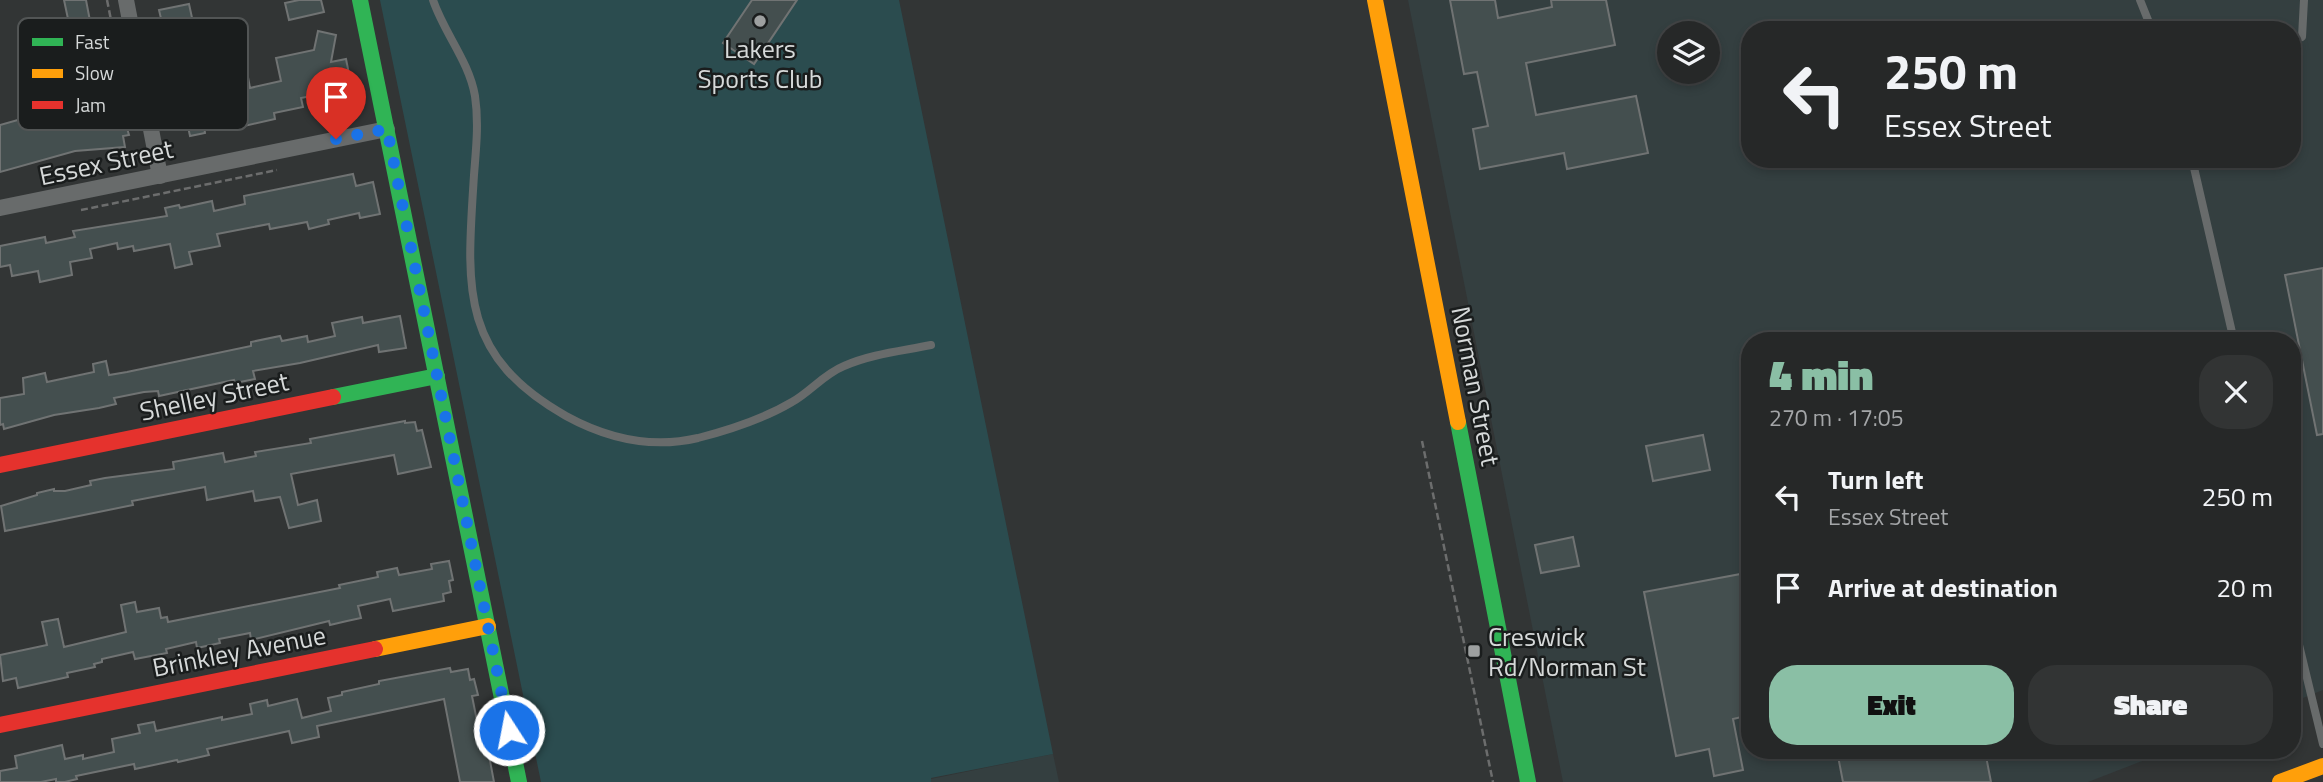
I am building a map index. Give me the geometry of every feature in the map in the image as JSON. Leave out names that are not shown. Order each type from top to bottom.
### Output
[{"type":"main road","points":[[360,0],[519,782]]},
{"type":"main road","name":"Norman Street","points":[[1375,0],[1528,782]]},
{"type":"main road","name":"Shelley Street","points":[[0,465],[437,376]]},
{"type":"main road","name":"Brinkley Avenue","points":[[0,725],[488,626]]},
{"type":"main road","points":[[2280,782],[2323,766]]},
{"type":"street","points":[[125,0],[129,18]]},
{"type":"street","name":"Essex Street","points":[[0,208],[387,129]]},
{"type":"street","points":[[151,130],[160,176]]},
{"type":"lane","points":[[433,0],[463,61],[474,94],[477,125],[468,248],[474,312],[488,348],[540,401],[581,424],[621,440],[657,443],[697,438],[750,421],[792,402],[841,367],[864,359],[931,345]]},
{"type":"lane","points":[[2140,0],[2148,21]]},
{"type":"lane","points":[[2301,37],[2304,0]]},
{"type":"lane","points":[[2194,168],[2232,332]]},
{"type":"lane","points":[[2301,653],[2323,744]]},
{"type":"path","points":[[107,0],[111,18]]},
{"type":"path","points":[[158,195],[279,169]]},
{"type":"path","points":[[1422,441],[1493,782]]},
{"type":"shaded area","points":[[380,0],[899,0],[1053,754],[931,778],[931,782],[541,782]]},
{"type":"shaded area","points":[[1408,0],[2323,0],[2323,690],[2301,699],[2301,332],[1741,332],[1741,759],[2147,759],[2088,782],[1563,782]]},
{"type":"shaded area","points":[[1053,754],[1059,782],[931,782],[931,779]]},
{"type":"building","points":[[64,0],[86,0],[89,18],[68,18]]},
{"type":"building","points":[[321,0],[324,12],[289,20],[285,3]]},
{"type":"building","name":"Lakers Sports Club","points":[[752,0],[797,0],[754,64],[723,43]]},
{"type":"building","points":[[1450,0],[1495,0],[1498,18],[1552,7],[1551,0],[1606,0],[1615,45],[1526,63],[1536,115],[1636,96],[1648,153],[1567,169],[1564,153],[1480,169],[1473,129],[1488,126],[1477,72],[1464,74]]},
{"type":"building","points":[[189,4],[192,18],[161,18],[159,10]]},
{"type":"building","points":[[318,31],[336,35],[331,62],[346,59],[351,84],[338,87],[342,104],[329,107],[326,93],[301,98],[303,107],[274,113],[275,119],[248,125],[248,77],[250,88],[281,81],[276,58],[314,50]]},
{"type":"building","points":[[18,120],[18,130],[128,130],[129,135],[123,136],[125,147],[75,151],[0,172],[0,125]]},
{"type":"building","points":[[189,130],[205,130],[205,133],[190,136]]},
{"type":"building","points":[[353,174],[356,186],[373,182],[380,214],[360,218],[359,213],[328,220],[329,224],[309,229],[307,222],[270,229],[269,224],[217,234],[220,246],[189,252],[192,264],[175,268],[170,244],[134,251],[133,246],[118,249],[117,243],[90,249],[92,258],[70,262],[72,275],[40,282],[38,271],[12,276],[10,265],[0,267],[0,246],[45,237],[46,243],[75,237],[73,231],[167,216],[165,208],[179,205],[180,208],[212,201],[214,211],[245,204],[244,196]]},
{"type":"building","points":[[2323,268],[2323,434],[2317,435],[2301,355],[2301,332],[2296,332],[2285,275]]},
{"type":"building","points":[[400,316],[406,348],[379,352],[378,345],[253,371],[255,379],[235,383],[234,380],[159,396],[158,391],[144,392],[114,398],[116,404],[99,408],[54,415],[4,429],[3,424],[0,425],[0,398],[24,394],[23,378],[45,373],[47,382],[94,372],[93,364],[106,361],[109,375],[251,346],[251,342],[280,336],[282,341],[307,336],[308,342],[335,336],[332,323],[362,317],[363,323]]},
{"type":"building","points":[[405,421],[415,422],[417,431],[422,430],[431,467],[398,474],[394,455],[291,474],[298,505],[317,500],[321,521],[289,528],[280,497],[255,501],[253,491],[207,500],[205,487],[132,501],[133,505],[5,531],[1,506],[37,493],[54,489],[65,491],[91,485],[90,481],[105,478],[174,469],[173,462],[223,453],[225,462],[256,456],[255,452],[311,443],[310,439]]},
{"type":"building","points":[[1703,435],[1710,470],[1653,481],[1646,446]]},
{"type":"building","points":[[1573,537],[1579,566],[1541,573],[1535,545]]},
{"type":"building","points":[[449,561],[453,580],[449,581],[451,592],[443,594],[444,601],[393,611],[390,599],[358,606],[361,618],[330,625],[329,621],[251,640],[250,633],[219,639],[220,643],[197,648],[196,642],[166,649],[167,653],[135,659],[133,652],[102,659],[102,662],[94,664],[95,667],[67,673],[68,677],[18,688],[16,678],[3,681],[0,655],[47,645],[42,622],[58,619],[64,647],[126,632],[121,605],[135,602],[137,612],[159,608],[161,618],[167,617],[168,622],[340,588],[339,585],[378,577],[377,572],[397,568],[399,575],[432,569],[431,564]]},
{"type":"building","points":[[1741,574],[1741,717],[1733,719],[1743,770],[1714,776],[1709,749],[1676,756],[1644,592]]},
{"type":"building","points":[[450,668],[451,672],[468,669],[470,680],[474,679],[478,695],[472,696],[477,721],[481,730],[484,729],[494,782],[460,782],[444,699],[317,726],[319,737],[292,743],[289,731],[207,749],[209,755],[135,769],[134,764],[76,776],[77,779],[65,782],[56,782],[56,779],[41,782],[0,782],[0,771],[17,768],[15,756],[62,745],[65,759],[83,755],[83,759],[114,752],[112,739],[140,733],[138,725],[154,722],[156,731],[222,717],[222,720],[252,714],[250,704],[267,700],[268,706],[297,699],[302,718],[331,711],[328,698],[342,695],[342,692],[379,684],[379,681]]},
{"type":"building","points":[[1839,759],[1987,759],[1991,782],[1843,782]]},
{"type":"traffic: fast","points":[[360,0],[519,782]]},
{"type":"traffic: fast","points":[[333,397],[437,376]]},
{"type":"traffic: fast","points":[[1458,422],[1528,782]]},
{"type":"traffic: slow","points":[[1375,0],[1458,422]]},
{"type":"traffic: slow","points":[[375,649],[488,626]]},
{"type":"traffic: slow","points":[[2280,782],[2323,766]]},
{"type":"traffic: jam","points":[[0,465],[333,397]]},
{"type":"traffic: jam","points":[[0,725],[375,649]]},
{"type":"place","name":"Lakers Sports Club","points":[[760,21]]},
{"type":"place","name":"Creswick Rd/Norman St","points":[[1474,651]]},
{"type":"route","points":[[336,139],[387,129],[509,730]]}]
